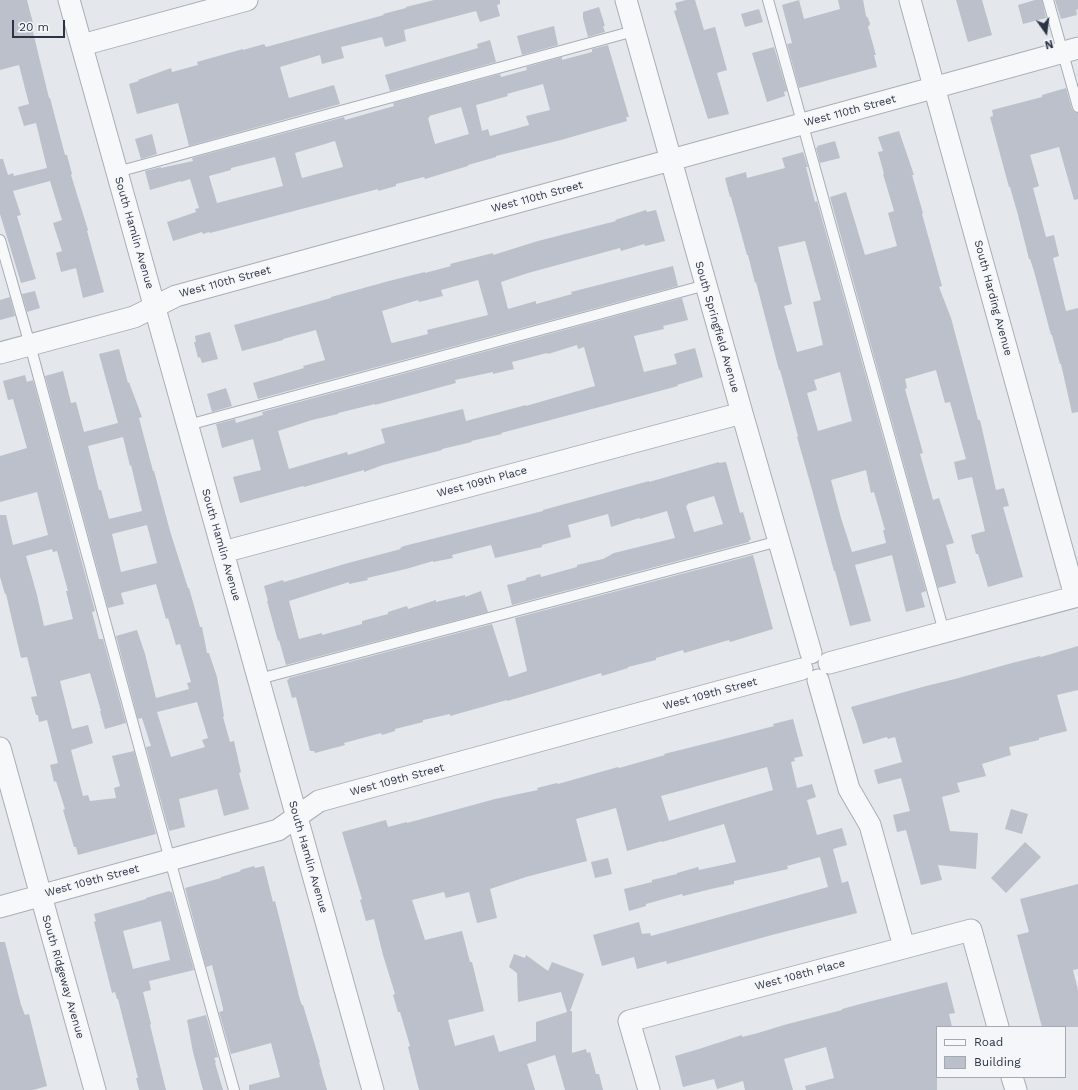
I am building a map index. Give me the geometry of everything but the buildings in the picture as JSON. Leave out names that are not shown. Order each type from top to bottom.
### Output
[{"type":"street","name":"South Hamlin Avenue","points":[[69,0],[373,1090]]},
{"type":"street","points":[[82,45],[247,0]]},
{"type":"street","name":"South Springfield Avenue","points":[[626,0],[670,160],[779,541],[810,667],[849,789],[870,825],[904,947]]},
{"type":"street","name":"South Harding Avenue","points":[[910,0],[1077,596]]},
{"type":"street","name":"West 110th Street","points":[[0,353],[134,317],[176,296],[1070,50]]},
{"type":"street","name":"West 109th Place","points":[[223,552],[742,414]]},
{"type":"street","points":[[810,667],[816,652],[824,655],[829,663],[1077,596]]},
{"type":"street","name":"West 109th Street","points":[[0,907],[278,830],[319,801],[810,667]]},
{"type":"street","name":"South Ridgeway Avenue","points":[[0,748],[95,1090]]},
{"type":"street","name":"West 108th Place","points":[[649,1090],[629,1021],[971,930],[998,1026]]},
{"type":"street","points":[[1012,1078],[1016,1090]]},
{"type":"lane","points":[[768,0],[944,632]]},
{"type":"lane","points":[[1048,0],[1070,50],[1078,107]]},
{"type":"lane","points":[[117,172],[634,31]]},
{"type":"lane","points":[[0,240],[234,1090]]},
{"type":"lane","points":[[188,425],[706,285]]},
{"type":"lane","points":[[259,679],[779,541]]}]
